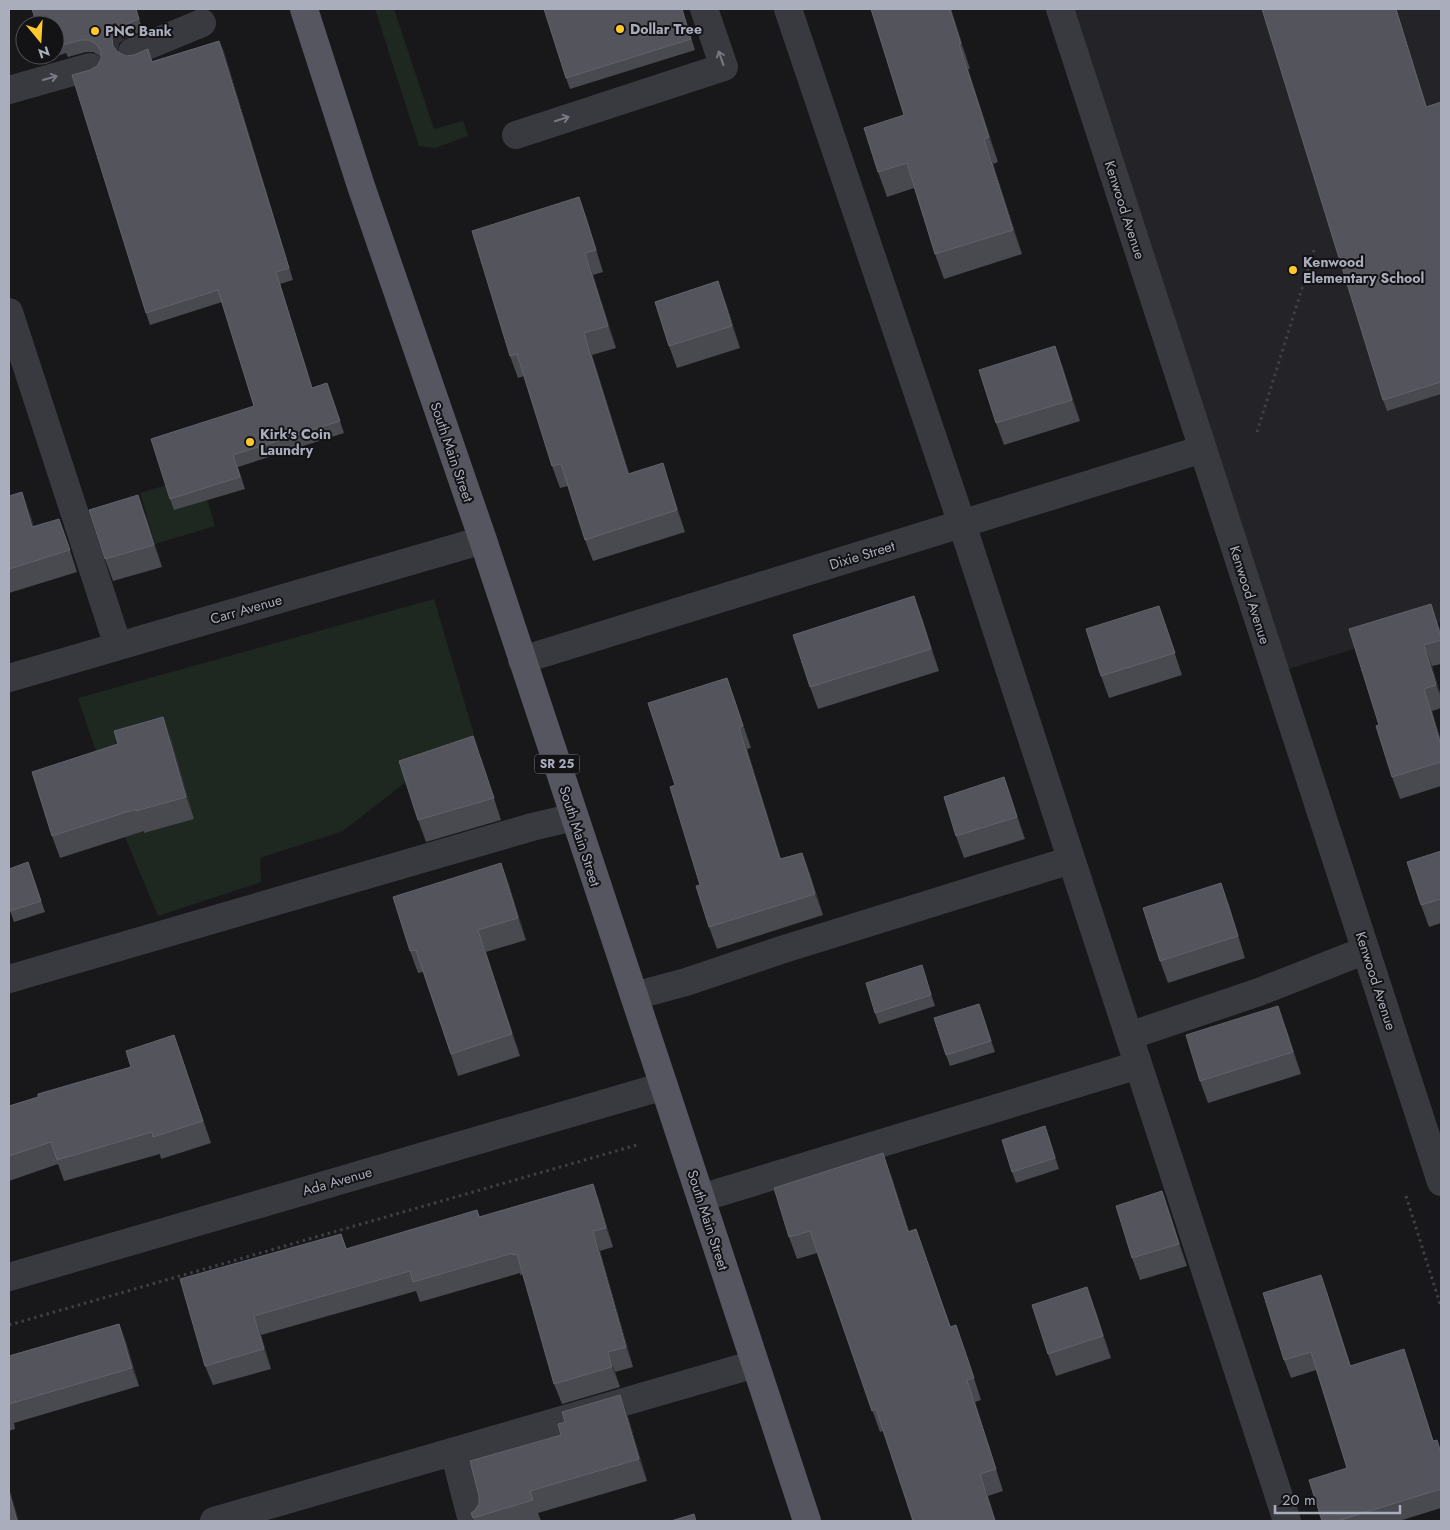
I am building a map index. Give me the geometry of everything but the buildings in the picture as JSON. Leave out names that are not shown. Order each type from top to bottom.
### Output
[{"type":"main road","name":"South Main Street","points":[[304,9],[361,186],[483,540],[807,1521]]},
{"type":"street","points":[[516,134],[724,67],[704,9]]},
{"type":"street","points":[[788,9],[962,524],[1287,1521]]},
{"type":"street","name":"Kenwood Avenue","points":[[1060,9],[1441,1182]]},
{"type":"street","points":[[132,52],[202,23]]},
{"type":"street","points":[[9,90],[90,66]]},
{"type":"street","points":[[9,312],[118,646]]},
{"type":"street","name":"Dixie Street","points":[[522,660],[1203,449]]},
{"type":"street","name":"Carr Avenue","points":[[9,678],[483,540]]},
{"type":"street","points":[[9,979],[532,827],[574,818]]},
{"type":"street","points":[[634,996],[686,982],[781,950],[1071,860]]},
{"type":"street","points":[[1129,1036],[1259,992],[1366,950]]},
{"type":"street","points":[[701,1198],[1138,1065]]},
{"type":"street","name":"Ada Avenue","points":[[9,1277],[664,1086]]},
{"type":"street","points":[[214,1521],[755,1364]]},
{"type":"street","points":[[454,1452],[472,1521]]},
{"type":"path","points":[[1258,432],[1314,250]]},
{"type":"path","points":[[9,1325],[637,1145]]},
{"type":"shaded area","points":[[375,9],[394,9],[434,129],[463,121],[468,136],[435,148],[419,146]]},
{"type":"shaded area","name":"Kenwood Elementary School","points":[[1060,9],[1441,9],[1441,622],[1276,673]]},
{"type":"shaded area","points":[[200,475],[215,526],[155,544],[140,493]]},
{"type":"shaded area","points":[[434,599],[481,758],[406,782],[343,831],[260,858],[261,882],[158,916],[125,837],[78,698]]},
{"type":"place","name":"Dollar Tree","points":[[620,29]]},
{"type":"place","name":"PNC Bank","points":[[95,31]]},
{"type":"place","name":"Kenwood Elementary School","points":[[1293,270]]},
{"type":"place","name":"Kirk's Coin Laundry","points":[[250,442]]}]
